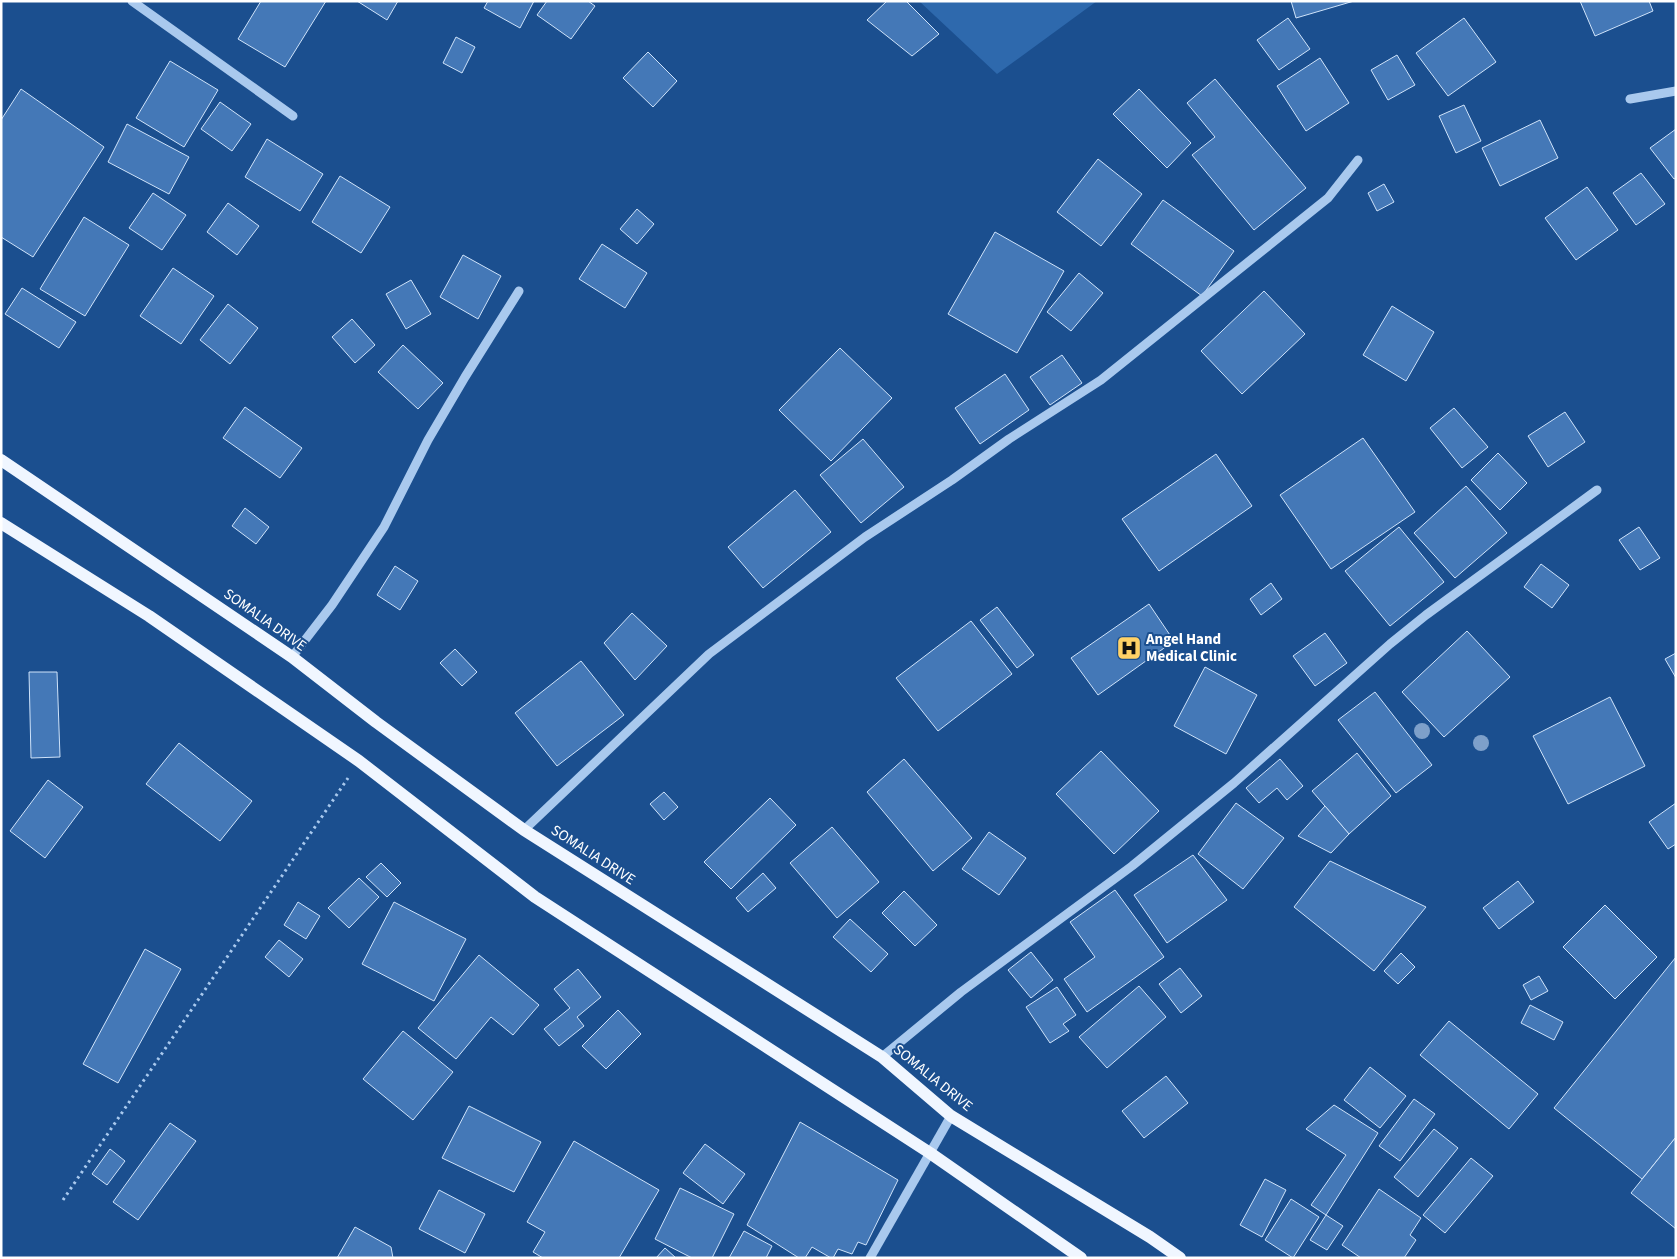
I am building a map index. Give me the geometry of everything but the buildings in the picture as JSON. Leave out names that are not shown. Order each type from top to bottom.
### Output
[{"type":"main road","name":"SOMALIA DRIVE","points":[[1,460],[292,657],[376,722],[524,830],[882,1058],[951,1116],[1150,1236],[1180,1258]]},
{"type":"main road","points":[[1,523],[149,616],[359,761],[535,898],[930,1153],[1081,1258]]},
{"type":"street","points":[[132,1],[293,116]]},
{"type":"street","points":[[1630,99],[1676,91]]},
{"type":"street","points":[[524,830],[709,654],[865,537],[952,480],[1009,439],[1102,380],[1328,198],[1358,160]]},
{"type":"street","points":[[292,657],[332,605],[384,526],[428,440],[519,291]]},
{"type":"street","points":[[882,1058],[961,992],[1132,866],[1234,783],[1390,644],[1426,615],[1597,490]]},
{"type":"street","points":[[870,1258],[951,1116]]},
{"type":"path","points":[[63,1200],[359,761]]},
{"type":"shaded area","points":[[919,1],[1097,1],[997,74]]},
{"type":"place","name":"Angel Hand Medical Clinic","points":[[1129,648]]}]
